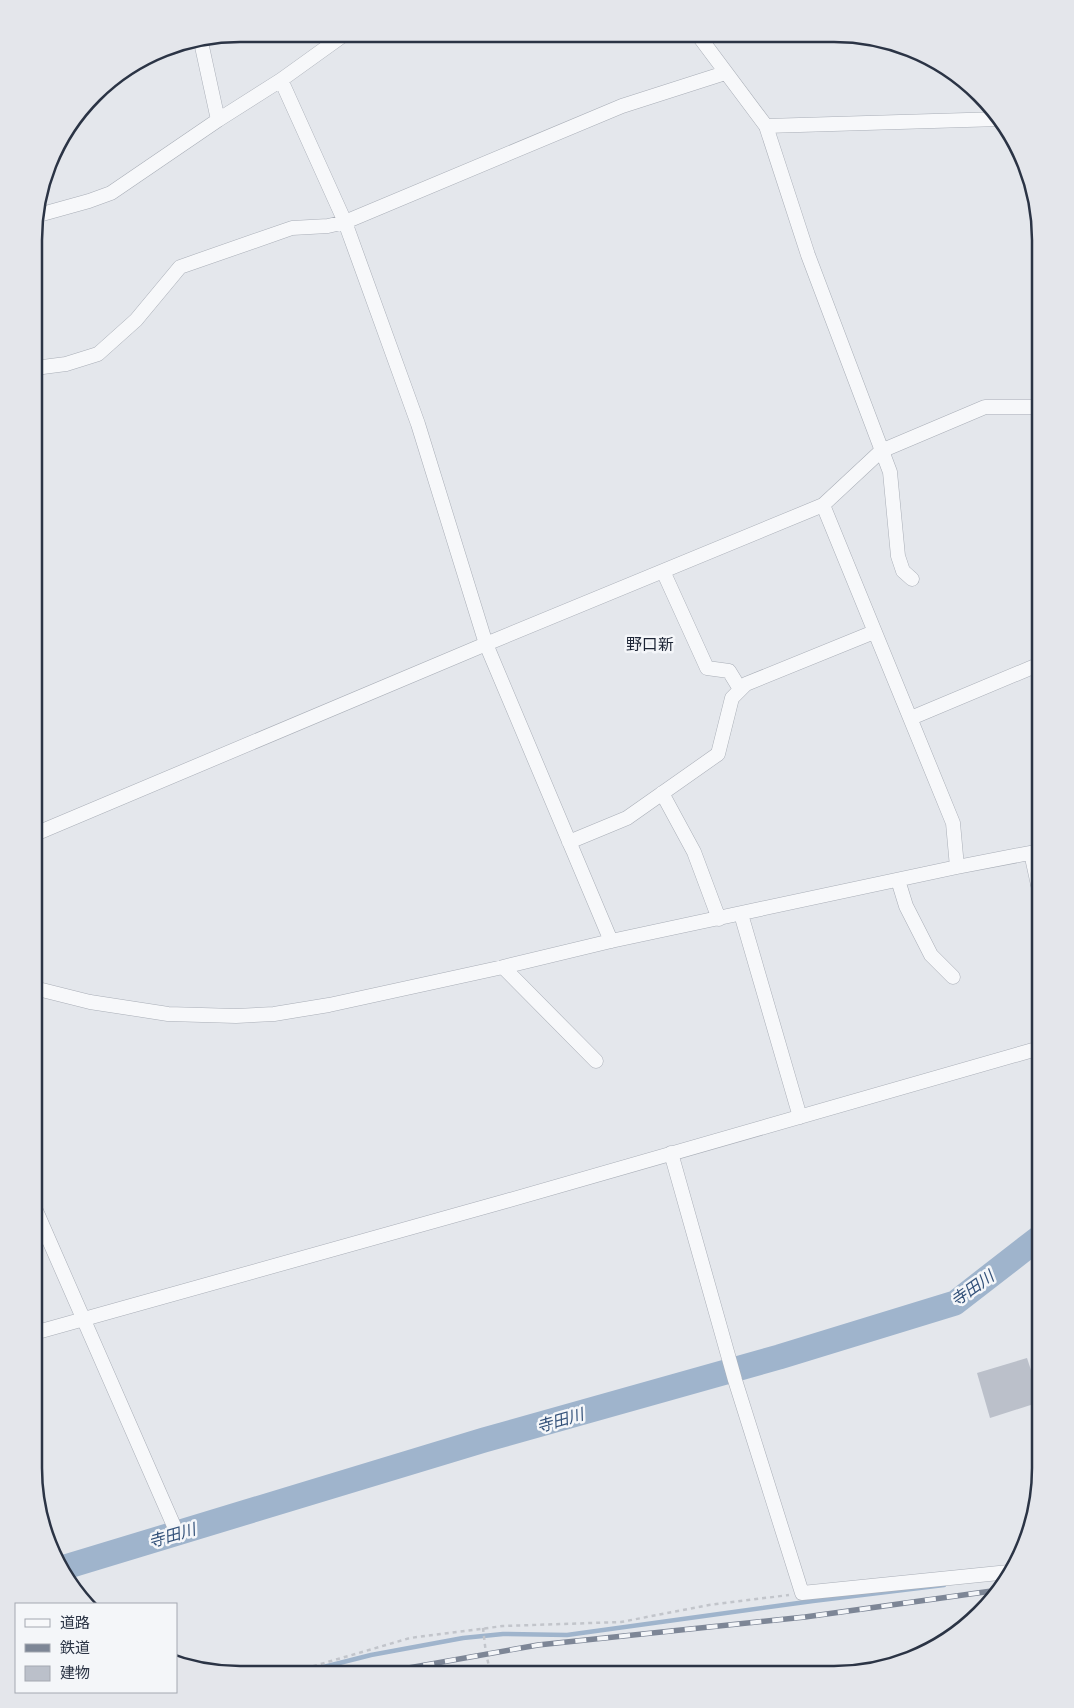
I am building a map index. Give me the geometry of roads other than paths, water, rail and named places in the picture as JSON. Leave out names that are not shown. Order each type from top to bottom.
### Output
[{"type":"street","points":[[44,214],[111,193],[218,120],[281,80],[334,42]]},
{"type":"street","points":[[703,42],[766,126],[808,255],[890,472],[898,556],[903,571],[912,579]]},
{"type":"street","points":[[202,46],[218,120]]},
{"type":"street","points":[[42,367],[66,364],[98,354],[136,320],[180,267],[292,228],[328,226],[345,222],[622,106],[725,73]]},
{"type":"street","points":[[281,80],[345,222],[418,424],[486,644],[611,941]]},
{"type":"street","points":[[766,126],[991,120]]},
{"type":"street","points":[[42,831],[486,644],[823,505],[881,451],[985,407],[1032,407]]},
{"type":"street","points":[[823,505],[953,823],[957,866]]},
{"type":"street","points":[[663,571],[707,668],[730,672],[740,689]]},
{"type":"street","points":[[569,842],[627,818],[718,754],[732,698],[746,684],[874,632]]},
{"type":"street","points":[[911,718],[1032,667]]},
{"type":"street","points":[[662,793],[694,852],[719,918]]},
{"type":"street","points":[[42,990],[90,1002],[168,1014],[274,1014],[329,1005],[611,941],[957,866],[1032,853]]},
{"type":"street","points":[[898,880],[906,906],[931,955],[953,977]]},
{"type":"street","points":[[741,914],[800,1117]]},
{"type":"street","points":[[503,967],[596,1061]]},
{"type":"street","points":[[42,1331],[506,1201],[1032,1050]]},
{"type":"street","points":[[671,1153],[735,1380],[802,1593],[1001,1573]]},
{"type":"street","points":[[42,1224],[174,1526]]},
{"type":"waterway","name":"寺田川","points":[[69,1566],[484,1440],[779,1357],[955,1303],[1032,1243]]},
{"type":"waterway","points":[[328,1666],[371,1655],[463,1638],[503,1634],[567,1635],[944,1585]]},
{"type":"railway","points":[[420,1666],[538,1645],[805,1617],[988,1592]]},
{"type":"district","name":"野口新","points":[[650,644]]}]
